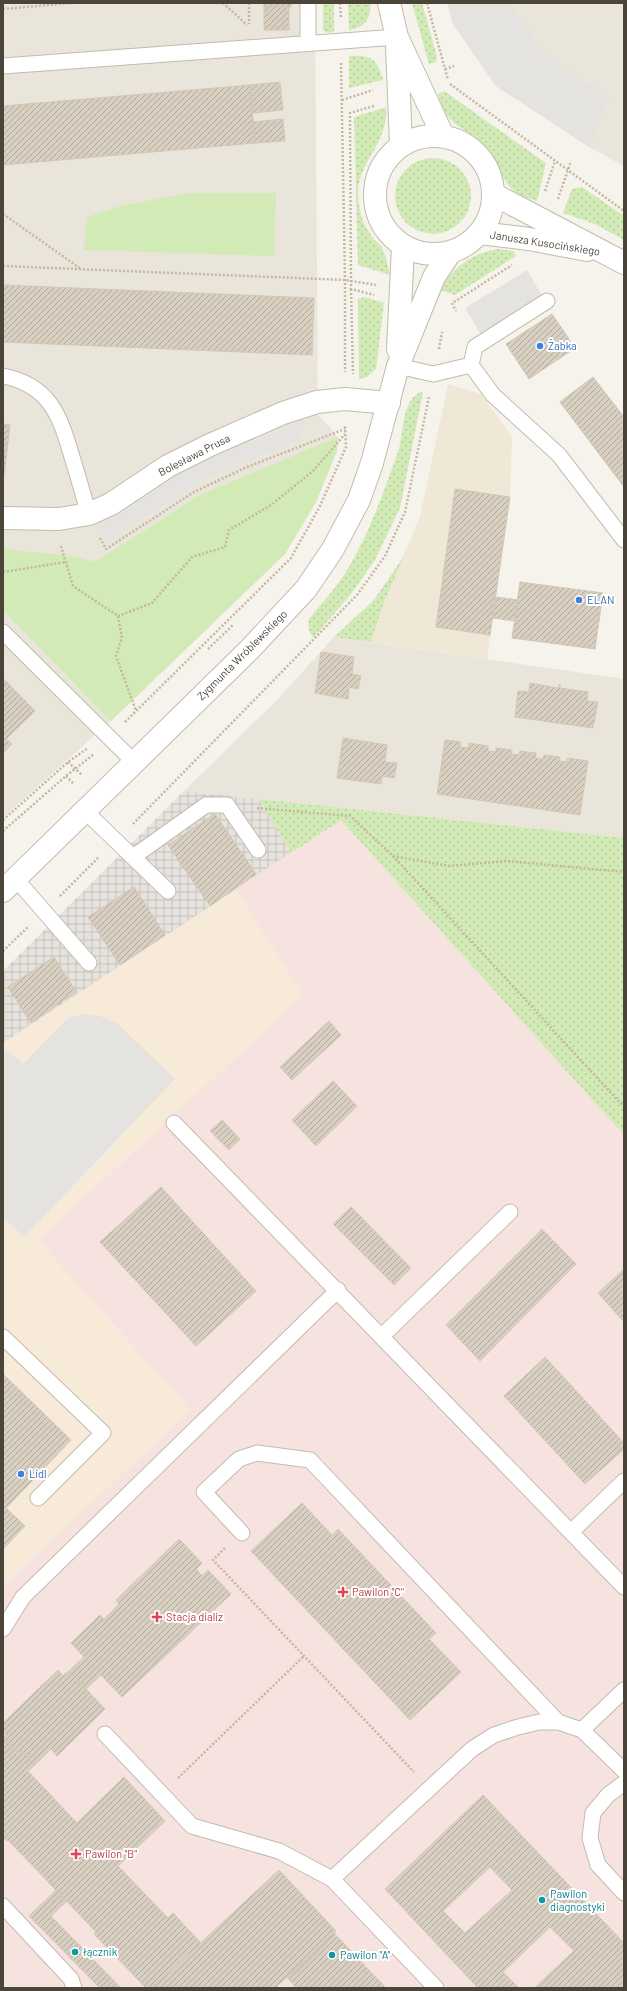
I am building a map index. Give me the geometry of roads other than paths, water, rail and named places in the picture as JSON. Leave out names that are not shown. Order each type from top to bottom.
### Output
[{"type":"street","points":[[389,3],[397,37],[443,136]]},
{"type":"street","points":[[397,37],[402,145]]},
{"type":"street","points":[[443,136],[462,143],[478,156],[489,173],[493,194],[492,208],[480,233],[466,245],[450,253],[428,255],[403,247],[387,233],[378,216],[374,196],[377,176],[386,158],[402,145],[422,137],[443,136]]},
{"type":"street","name":"Janusza Kusocińskiego","points":[[493,194],[617,258]]},
{"type":"street","name":"Janusza Kusocińskiego","points":[[480,233],[529,239],[617,258]]},
{"type":"street","name":"Zygmunta Wróblewskiego","points":[[398,366],[403,247]]},
{"type":"street","name":"Zygmunta Wróblewskiego","points":[[9,885],[250,649],[306,589],[333,549],[359,500],[372,463],[398,366],[434,277],[450,253]]},
{"type":"street","name":"Bolesława Prusa","points":[[3,518],[59,519],[89,514],[111,504],[168,466],[210,445],[276,416],[317,402],[345,399],[389,403]]},
{"type":"lane","points":[[308,3],[308,43]]},
{"type":"lane","points":[[3,66],[397,37]]},
{"type":"lane","points":[[547,301],[475,347],[471,365],[493,395],[559,455],[624,540]]},
{"type":"lane","points":[[398,366],[433,374],[471,365]]},
{"type":"lane","points":[[3,376],[32,385],[46,397],[61,421],[89,514]]},
{"type":"lane","points":[[3,632],[134,762]]},
{"type":"lane","points":[[133,857],[206,806],[227,805],[258,850]]},
{"type":"lane","points":[[85,811],[168,890]]},
{"type":"lane","points":[[9,885],[89,963]]},
{"type":"lane","points":[[174,1123],[338,1290],[624,1587]]},
{"type":"lane","points":[[382,1336],[510,1212]]},
{"type":"lane","points":[[3,1629],[23,1597],[338,1290]]},
{"type":"lane","points":[[3,1337],[103,1433],[38,1498]]},
{"type":"lane","points":[[242,1533],[204,1492],[239,1459],[257,1453],[310,1460],[558,1722]]},
{"type":"lane","points":[[571,1532],[624,1481]]},
{"type":"lane","points":[[582,1730],[624,1690]]},
{"type":"lane","points":[[332,1879],[472,1749],[494,1735],[539,1722],[558,1722],[582,1730],[624,1771]]},
{"type":"lane","points":[[105,1734],[192,1826],[279,1850],[332,1879],[436,1988]]},
{"type":"lane","points":[[624,1783],[608,1796],[593,1813],[590,1838],[598,1865],[624,1893]]},
{"type":"lane","points":[[3,1906],[71,1979],[74,1988]]},
{"type":"place","name":"Żabka","points":[[540,346]]},
{"type":"place","name":"ELAN","points":[[579,600]]},
{"type":"place","name":"Lidl","points":[[21,1474]]},
{"type":"place","name":"Pawilon \"C\"","points":[[343,1592]]},
{"type":"place","name":"Stacja dializ","points":[[157,1617]]},
{"type":"place","name":"Pawilon \"B\"","points":[[76,1854]]},
{"type":"place","name":"Pawilon diagnostyki","points":[[542,1900]]},
{"type":"place","name":"łącznik","points":[[75,1952]]},
{"type":"place","name":"Pawilon \"A\"","points":[[332,1955]]}]
